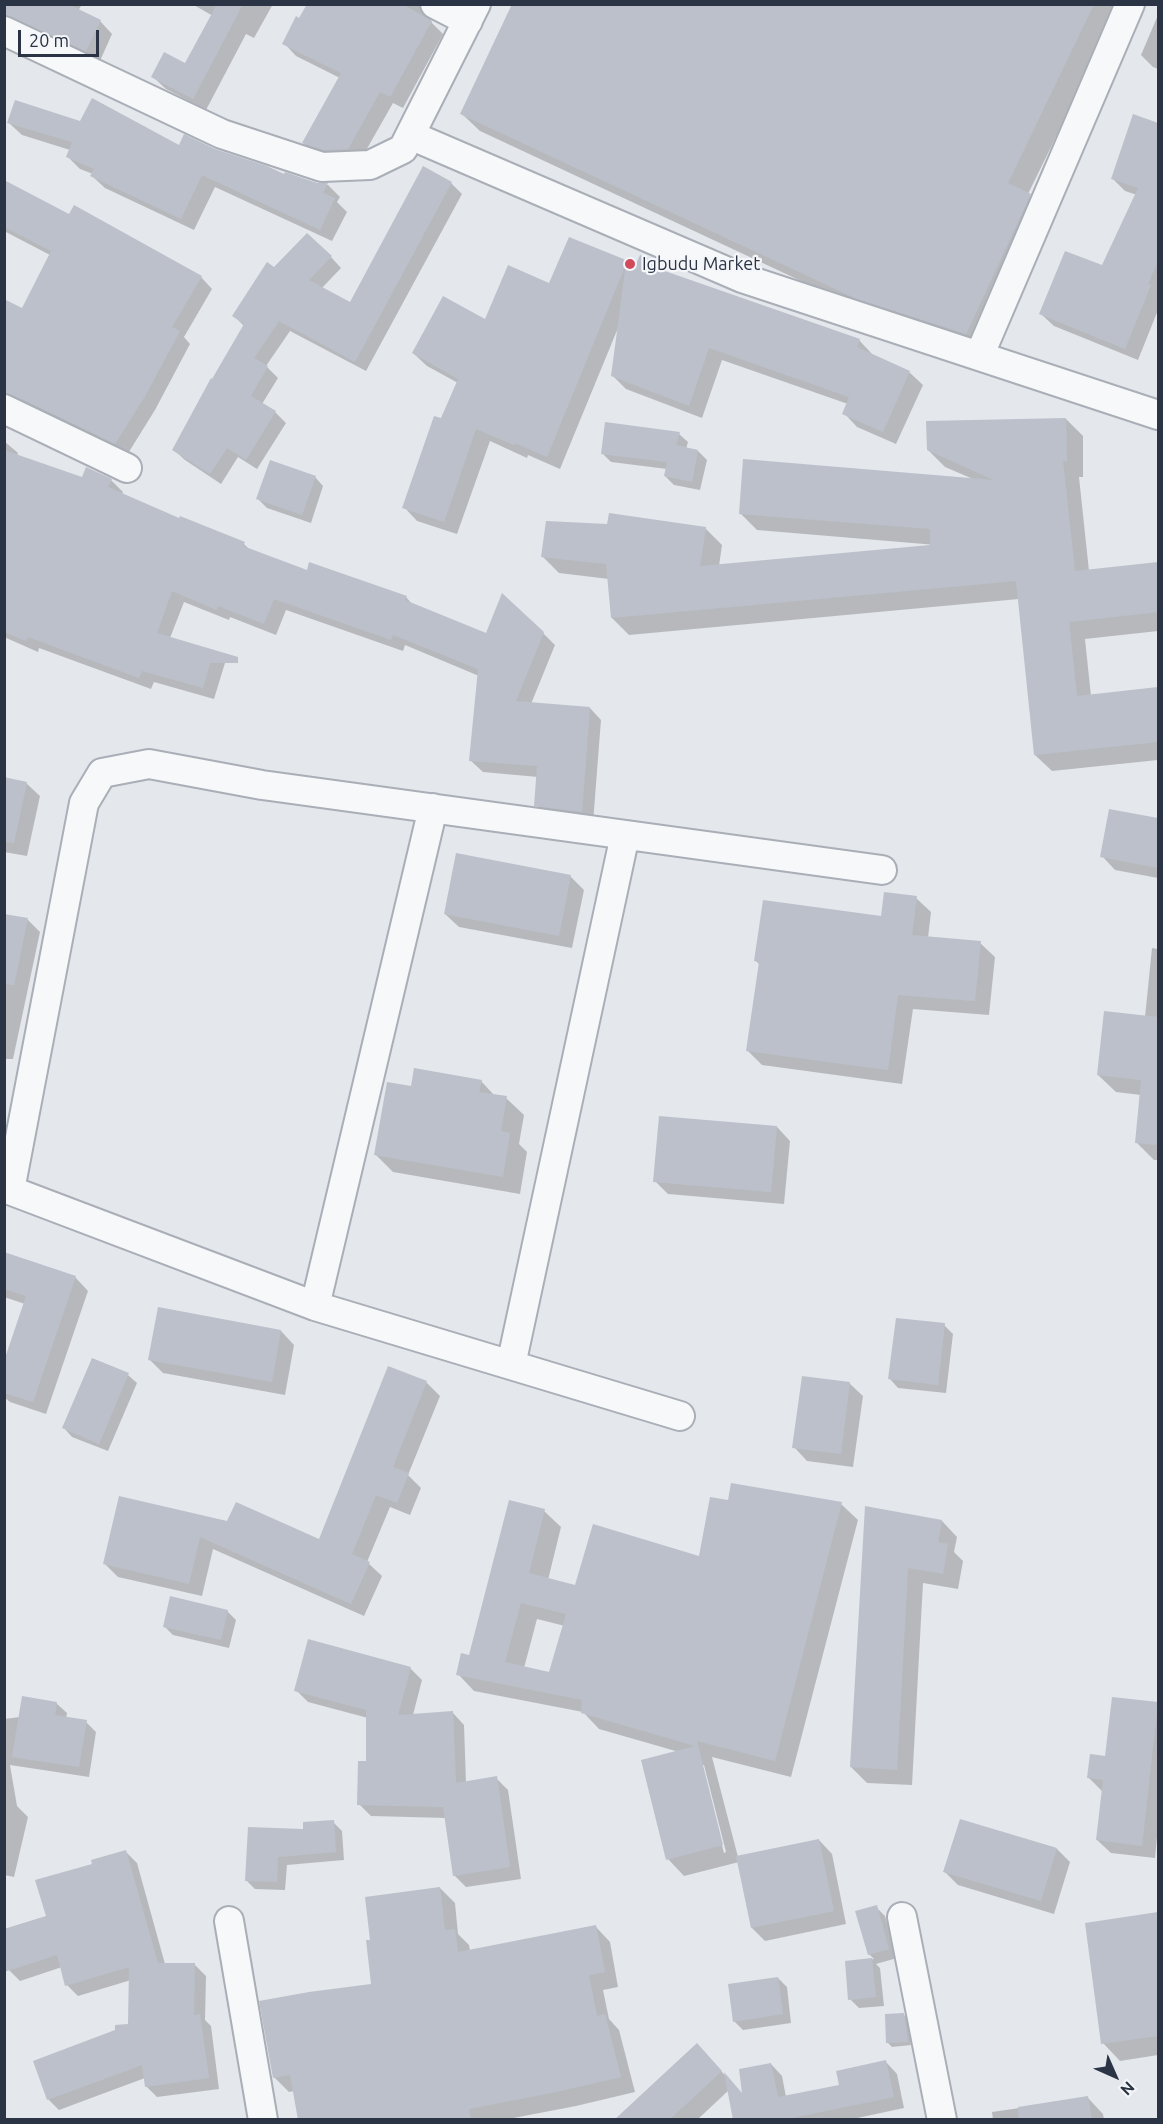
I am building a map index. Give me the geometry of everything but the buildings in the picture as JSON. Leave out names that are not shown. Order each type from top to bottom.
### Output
[{"type":"street","points":[[4,31],[222,134],[322,167],[370,165],[403,149],[472,13],[435,4]]},
{"type":"street","points":[[980,354],[1130,4]]},
{"type":"street","points":[[411,135],[742,278],[980,354],[1158,415]]},
{"type":"street","points":[[4,409],[127,468]]},
{"type":"street","points":[[680,1416],[315,1306],[7,1189],[84,803],[102,774],[149,764],[262,785],[882,870]]},
{"type":"street","points":[[315,1306],[433,808]]},
{"type":"street","points":[[511,1365],[625,835]]},
{"type":"street","points":[[902,1917],[942,2120]]},
{"type":"street","points":[[230,1921],[263,2120]]},
{"type":"place","name":"Igbudu Market","points":[[630,264]]}]
